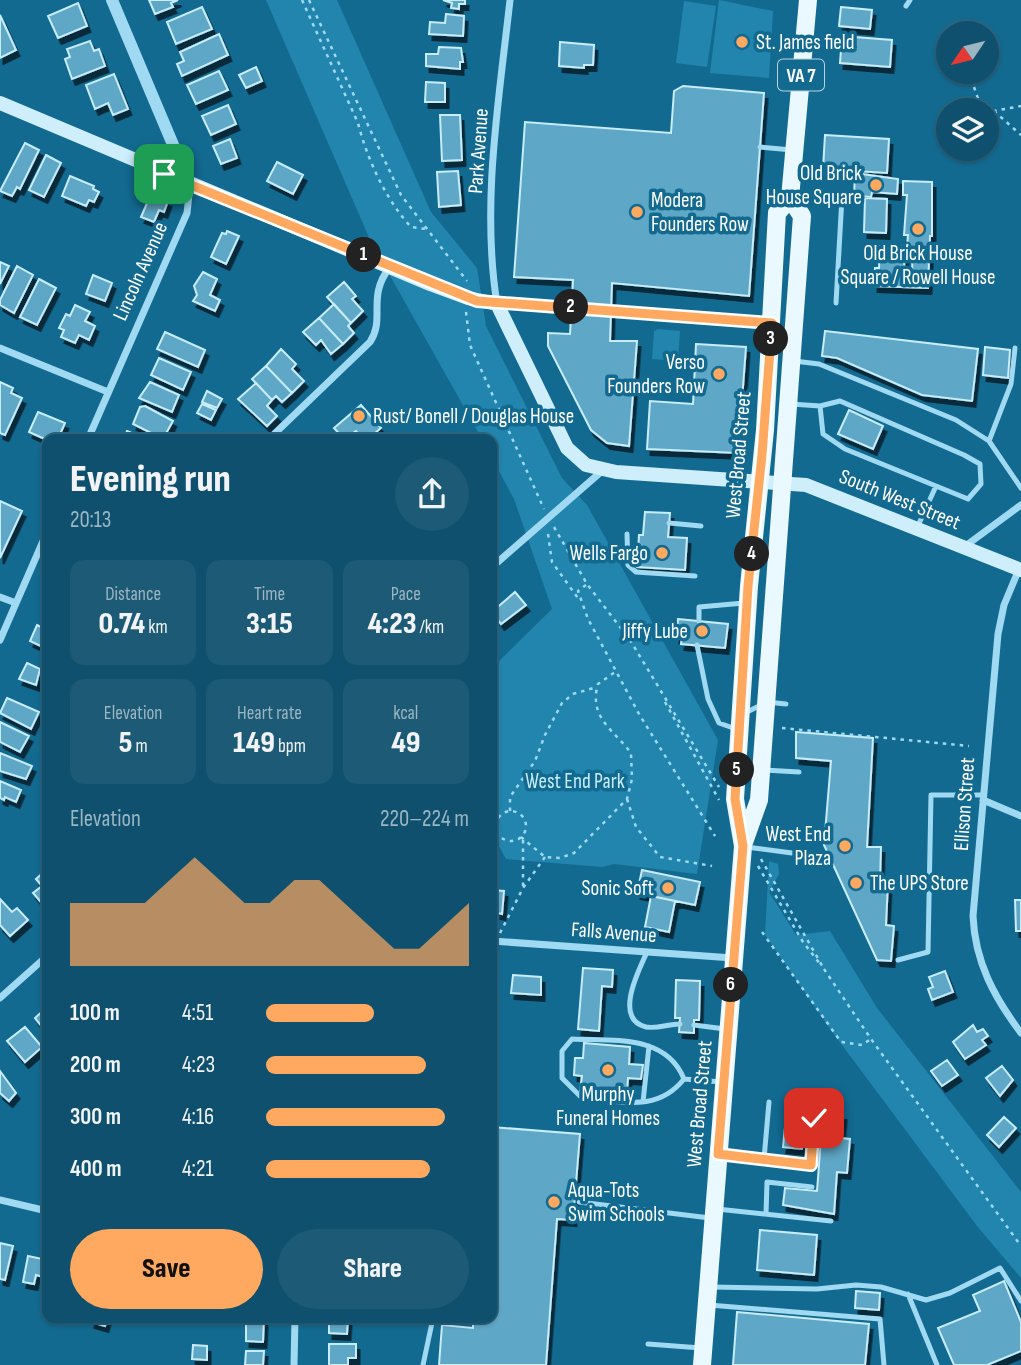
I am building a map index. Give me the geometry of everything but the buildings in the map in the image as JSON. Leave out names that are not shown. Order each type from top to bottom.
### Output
[{"type":"main road","name":"West Broad Street","points":[[702,1356],[743,846],[735,799],[747,603],[772,323],[777,213],[790,196],[808,0]]},
{"type":"main road","points":[[0,103],[190,185],[468,299],[497,304],[567,449],[586,466],[602,471]]},
{"type":"main road","name":"West Broad Street","points":[[743,846],[759,800],[783,482],[802,216],[790,196]]},
{"type":"main road","name":"South West Street","points":[[602,471],[806,485],[1020,570]]},
{"type":"street","points":[[112,0],[190,185]]},
{"type":"street","name":"Park Avenue","points":[[497,304],[490,253],[493,170],[510,0]]},
{"type":"street","name":"Lincoln Avenue","points":[[90,434],[187,213],[190,185]]},
{"type":"street","points":[[274,434],[370,342],[376,328],[378,285],[390,266]]},
{"type":"street","points":[[0,348],[108,392]]},
{"type":"street","points":[[497,563],[602,471]]},
{"type":"street","points":[[964,547],[1021,505]]},
{"type":"street","points":[[0,640],[42,543]]},
{"type":"street","name":"Ellison Street","points":[[1020,570],[1004,605],[998,634],[973,916],[974,938],[987,980],[1021,1033]]},
{"type":"street","points":[[0,597],[16,603]]},
{"type":"street","points":[[983,797],[1021,816]]},
{"type":"street","name":"Falls Avenue","points":[[497,941],[734,958]]},
{"type":"street","points":[[0,998],[42,960]]},
{"type":"street","points":[[0,1200],[42,1210]]},
{"type":"street","points":[[294,1365],[295,1323]]},
{"type":"lane","points":[[905,6],[910,0]]},
{"type":"lane","points":[[760,147],[793,150]]},
{"type":"lane","points":[[790,196],[842,197],[836,303]]},
{"type":"lane","points":[[497,304],[648,312],[772,323]]},
{"type":"lane","points":[[989,442],[1011,384],[1015,348]]},
{"type":"lane","points":[[791,361],[819,364],[956,420],[989,442],[1021,488]]},
{"type":"lane","points":[[787,404],[820,406],[839,401],[980,464],[981,484],[968,499],[834,442],[823,434],[820,406]]},
{"type":"lane","points":[[917,528],[936,486]]},
{"type":"lane","points":[[669,523],[701,526]]},
{"type":"lane","points":[[628,534],[628,565],[636,572],[695,576]]},
{"type":"lane","points":[[699,621],[699,607],[747,603]]},
{"type":"lane","points":[[697,645],[708,699],[719,723],[740,723],[767,702],[786,704]]},
{"type":"lane","points":[[761,770],[799,772]]},
{"type":"lane","points":[[898,960],[928,952],[931,795],[983,797]]},
{"type":"lane","points":[[743,846],[792,853]]},
{"type":"lane","points":[[647,952],[634,981],[631,1013],[637,1023],[645,1027],[680,1024]]},
{"type":"lane","points":[[694,1025],[728,1030]]},
{"type":"lane","points":[[572,1039],[635,1042],[649,1046],[677,1061],[684,1079],[674,1091],[652,1103],[582,1098],[562,1078],[562,1051],[572,1039]]},
{"type":"lane","points":[[643,1102],[649,1046]]},
{"type":"lane","points":[[684,1079],[724,1082]]},
{"type":"lane","points":[[764,1159],[769,1102]]},
{"type":"lane","points":[[718,1154],[811,1165],[814,1118]]},
{"type":"lane","points":[[766,1214],[767,1182],[812,1187]]},
{"type":"lane","points":[[579,1202],[831,1221]]},
{"type":"lane","points":[[707,1296],[856,1285],[926,1300],[950,1293],[1000,1268],[1021,1301]]},
{"type":"lane","points":[[908,1294],[937,1365]]},
{"type":"lane","points":[[707,1296],[880,1319],[884,1365]]},
{"type":"lane","points":[[423,1365],[432,1323]]},
{"type":"lane","points":[[648,1344],[702,1356]]},
{"type":"path","points":[[302,0],[359,123],[363,143],[397,212],[411,227],[426,229]]},
{"type":"path","points":[[309,0],[401,195],[466,281]]},
{"type":"path","points":[[974,87],[978,98]]},
{"type":"path","points":[[999,110],[1021,106]]},
{"type":"path","points":[[999,115],[1021,135]]},
{"type":"path","points":[[548,519],[552,562],[580,601],[639,714],[715,836]]},
{"type":"path","points":[[580,601],[578,591],[587,584]]},
{"type":"path","points":[[510,811],[510,797],[535,761],[545,734],[562,703],[573,694],[597,687],[618,670]]},
{"type":"path","points":[[523,888],[522,839],[526,831],[526,821],[519,813],[510,811],[498,819],[498,833],[511,841],[522,839],[545,857],[560,858],[574,853],[627,799],[632,779],[631,753],[604,724],[597,687]]},
{"type":"path","points":[[673,721],[662,694],[678,718]]},
{"type":"path","points":[[778,728],[969,746]]},
{"type":"path","points":[[627,799],[636,827],[660,857],[712,866]]},
{"type":"path","points":[[497,936],[523,888],[545,857]]},
{"type":"path","points":[[762,932],[841,1042],[862,1045],[871,1039]]},
{"type":"path","points":[[809,939],[824,969]]},
{"type":"path","points":[[803,942],[1021,1246]]},
{"type":"green space","name":"West End Park","points":[[266,0],[337,0],[431,212],[477,268],[486,326],[562,478],[587,505],[718,740],[697,874],[614,864],[602,867],[506,859],[497,842],[497,663],[552,609],[514,499],[497,467],[497,434],[479,434],[371,242]]},
{"type":"green space","name":"St. James field","points":[[719,0],[773,11],[769,78],[710,73]]},
{"type":"green space","points":[[684,1],[716,6],[707,67],[676,63]]},
{"type":"green space","points":[[654,331],[680,331],[678,361],[652,359]]},
{"type":"green space","points":[[769,861],[778,864],[779,874],[769,892],[796,935],[830,931],[877,1008],[1021,1192],[1021,1278],[977,1226],[833,1033],[765,935]]},
{"type":"place","name":"St. James field","points":[[742,42]]},
{"type":"place","name":"Old Brick House Square","points":[[876,185]]},
{"type":"place","name":"Modera Founders Row","points":[[637,212]]},
{"type":"place","name":"Old Brick House Square / Rowell House","points":[[918,229]]},
{"type":"place","name":"Verso Founders Row","points":[[719,374]]},
{"type":"place","name":"Rust/ Bonell / Douglas House","points":[[359,416]]},
{"type":"place","name":"Wells Fargo","points":[[662,553]]},
{"type":"place","name":"Jiffy Lube","points":[[702,631]]},
{"type":"place","name":"West End Plaza","points":[[845,846]]},
{"type":"place","name":"The UPS Store","points":[[856,883]]},
{"type":"place","name":"Sonic Soft","points":[[668,888]]},
{"type":"place","name":"Murphy Funeral Homes","points":[[608,1070]]},
{"type":"place","name":"Aqua-Tots Swim Schools","points":[[554,1202]]},
{"type":"route","points":[[164,174],[468,299],[497,304],[648,312],[772,323],[748,586],[735,799],[743,846],[718,1154],[811,1165],[814,1118]]}]
